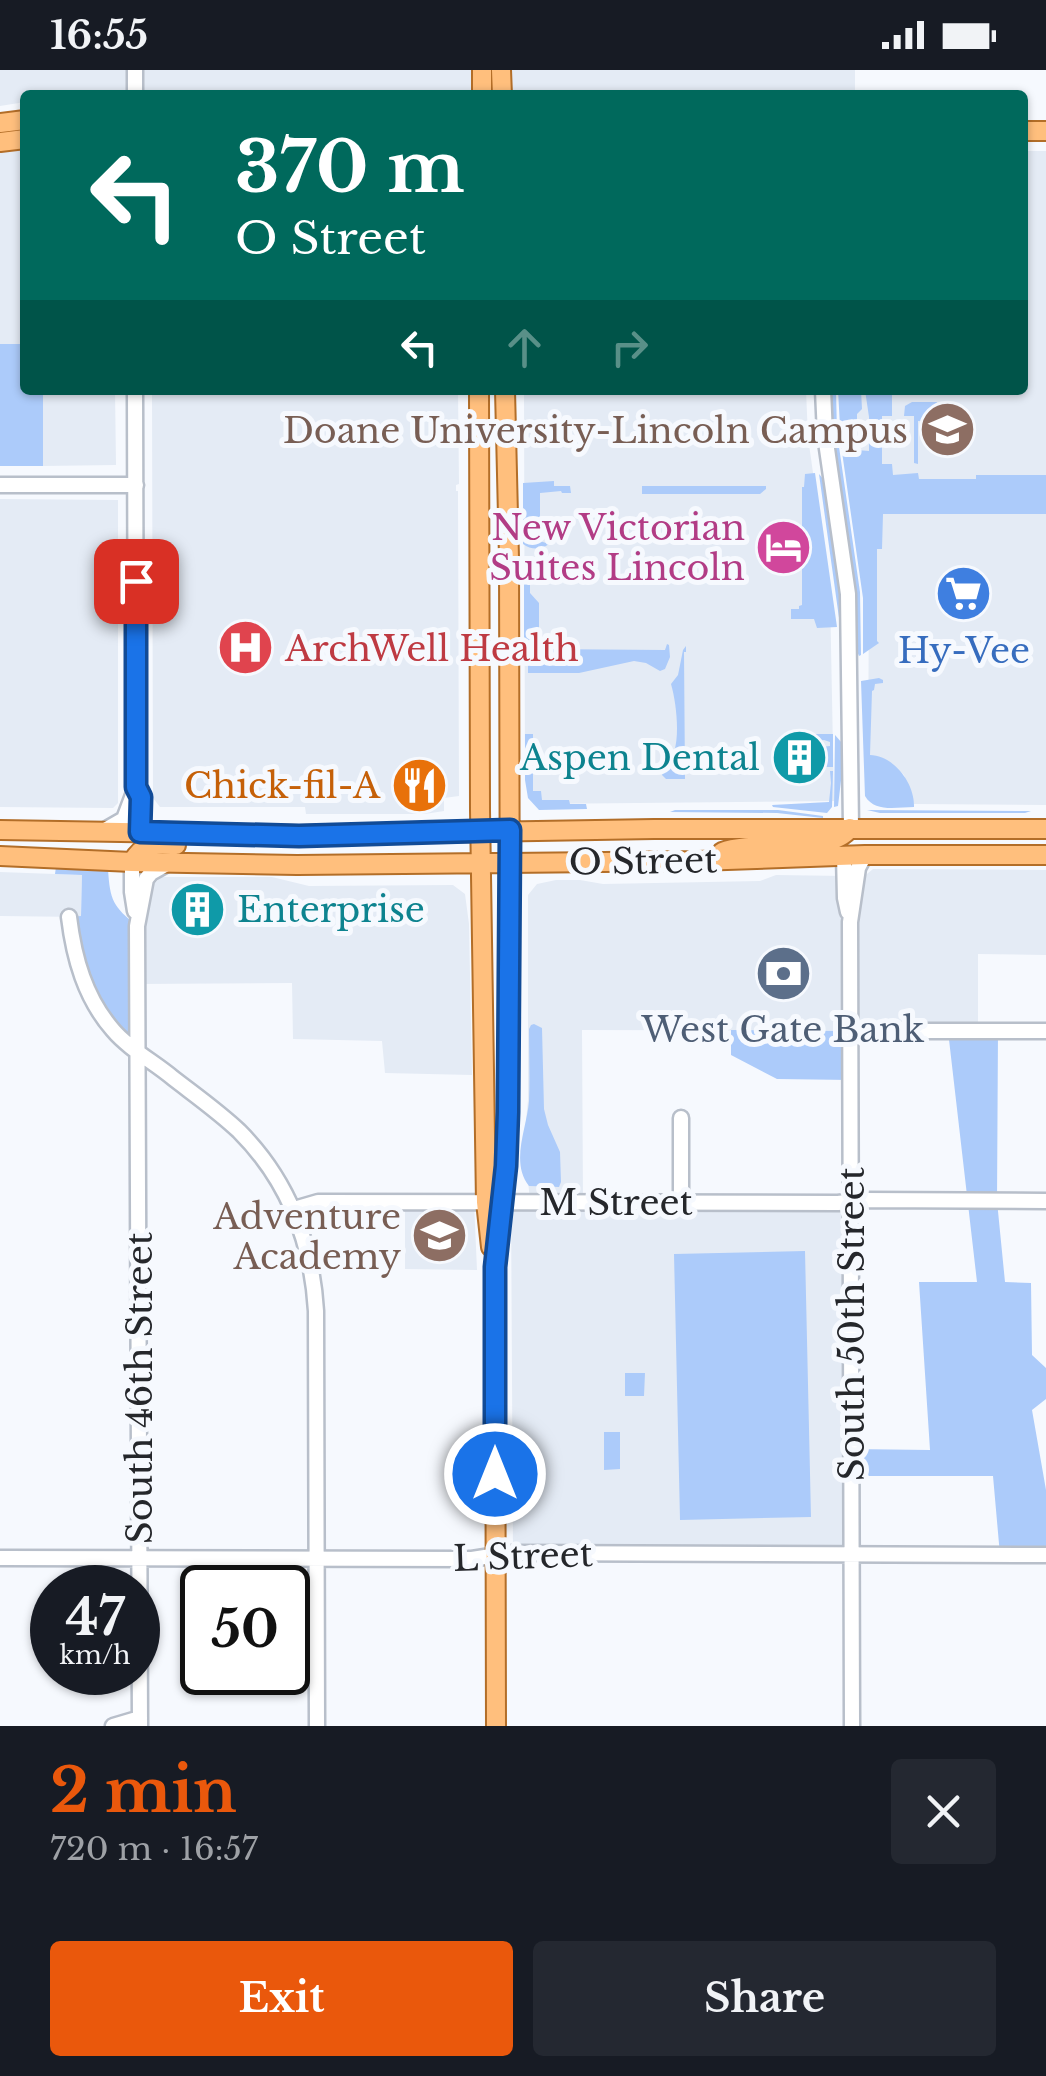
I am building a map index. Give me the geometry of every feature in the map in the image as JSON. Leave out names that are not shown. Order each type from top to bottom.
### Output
[{"type":"main road","points":[[479,395],[480,863],[494,1202],[496,1726]]},
{"type":"main road","points":[[494,1202],[509,1072],[506,395]]},
{"type":"main road","points":[[698,860],[730,848],[830,842],[845,836],[851,828]]},
{"type":"main road","points":[[844,856],[854,845],[869,840],[950,838],[994,828]]},
{"type":"main road","name":"O Street","points":[[0,830],[250,835],[510,830],[1046,829]]},
{"type":"main road","points":[[0,842],[115,842],[140,832]]},
{"type":"main road","points":[[132,862],[146,846],[204,844],[250,835]]},
{"type":"main road","name":"O Street","points":[[0,856],[261,865],[1046,855]]},
{"type":"street","points":[[103,830],[124,819],[136,787],[136,395]]},
{"type":"street","points":[[823,395],[825,435],[848,594],[851,828]]},
{"type":"street","points":[[0,485],[136,485]]},
{"type":"street","points":[[136,787],[141,797],[140,832]]},
{"type":"street","name":"South 50th Street","points":[[852,1726],[850,922],[858,868],[865,855]]},
{"type":"street","name":"South 50th Street","points":[[844,856],[850,922]]},
{"type":"street","name":"South 46th Street","points":[[132,862],[137,926],[140,1722]]},
{"type":"street","name":"South 46th Street","points":[[137,926],[146,879],[159,867],[173,862]]},
{"type":"street","points":[[69,917],[87,989],[116,1034],[245,1138],[294,1209],[309,1255],[316,1300],[318,1726]]},
{"type":"street","points":[[850,1031],[1046,1031]]},
{"type":"street","points":[[681,1118],[681,1202]]},
{"type":"street","name":"M Street","points":[[294,1209],[318,1202],[1046,1201]]},
{"type":"street","name":"L Street","points":[[0,1558],[1046,1555]]},
{"type":"street","points":[[113,1726],[140,1722]]},
{"type":"shaded area","points":[[0,70],[855,70],[855,90],[20,90],[20,103],[0,106]]},
{"type":"shaded area","points":[[20,150],[20,344],[0,344],[0,152]]},
{"type":"shaded area","points":[[1028,151],[1046,151],[1046,805],[914,804],[899,770],[868,760],[869,593],[849,395],[1028,395]]},
{"type":"shaded area","points":[[0,344],[20,344],[20,395],[43,395],[43,466],[0,466]]},
{"type":"shaded area","points":[[43,395],[115,395],[116,465],[43,466]]},
{"type":"shaded area","points":[[152,395],[458,395],[459,796],[444,798],[444,811],[425,814],[306,814],[305,807],[160,807],[153,798]]},
{"type":"shaded area","points":[[524,395],[806,395],[808,437],[830,594],[834,801],[535,804],[525,777]]},
{"type":"shaded area","points":[[832,395],[836,395],[837,433],[860,592],[859,656],[854,581],[832,434]]},
{"type":"shaded area","points":[[838,395],[861,395],[857,450],[869,451],[866,395],[892,395],[892,416],[882,416],[882,464],[892,464],[893,475],[918,473],[919,479],[976,479],[976,475],[1046,475],[1046,514],[883,514],[882,549],[877,549],[879,643],[863,654],[863,598],[841,445]]},
{"type":"shaded area","points":[[912,402],[937,402],[941,410],[941,420],[918,421],[918,464],[914,463],[914,416],[904,416],[905,406]]},
{"type":"shaded area","points":[[815,473],[837,627],[817,628],[814,619],[791,619],[791,609],[802,605],[802,487],[805,474]]},
{"type":"shaded area","points":[[819,474],[824,480],[841,595],[840,625]]},
{"type":"shaded area","points":[[554,481],[554,486],[570,486],[571,493],[540,493],[540,541],[549,544],[529,547],[523,544],[523,483]]},
{"type":"shaded area","points":[[642,486],[766,489],[760,494],[642,494]]},
{"type":"shaded area","points":[[0,499],[118,500],[118,803],[113,808],[0,807]]},
{"type":"shaded area","points":[[524,578],[530,578],[530,593],[539,603],[539,649],[665,650],[667,644],[670,657],[665,669],[660,671],[634,661],[579,673],[528,673],[528,660],[537,657],[524,655]]},
{"type":"shaded area","points":[[686,646],[685,779],[666,779],[662,775],[673,755],[677,736],[671,684],[678,675],[683,650]]},
{"type":"shaded area","points":[[879,678],[883,683],[875,684],[872,691],[870,755],[887,760],[901,772],[911,789],[914,807],[880,807],[865,796],[861,681]]},
{"type":"shaded area","points":[[525,734],[533,734],[533,791],[541,791],[542,800],[569,800],[570,804],[586,804],[587,809],[539,810],[528,798]]},
{"type":"shaded area","points":[[814,734],[833,734],[833,767],[821,767],[821,747],[830,746],[830,742],[814,742]]},
{"type":"shaded area","points":[[835,735],[842,743],[842,772],[838,806],[834,807]]},
{"type":"shaded area","points":[[830,771],[832,807],[827,813],[773,807],[829,802]]},
{"type":"shaded area","points":[[778,810],[823,818],[777,813],[670,812]]},
{"type":"shaded area","points":[[867,810],[1031,811],[880,813]]},
{"type":"shaded area","points":[[56,867],[108,869],[114,902],[137,926],[137,1050],[96,1006],[69,917],[81,916],[82,875],[55,874]]},
{"type":"shaded area","points":[[873,869],[1046,870],[1046,955],[978,954],[978,1031],[582,1030],[583,1202],[851,1201],[852,1554],[513,1553],[511,1202],[530,1201],[524,1140],[528,1100],[528,895],[537,884],[556,880],[603,884],[760,881],[776,875],[845,876],[856,883]]},
{"type":"shaded area","points":[[0,872],[82,875],[81,917],[0,916]]},
{"type":"shaded area","points":[[162,877],[272,877],[309,886],[453,885],[465,894],[469,924],[472,1075],[385,1073],[382,1041],[293,1039],[292,983],[137,984],[142,893]]},
{"type":"shaded area","points":[[534,1024],[542,1028],[544,1109],[560,1152],[559,1187],[529,1186],[521,1166],[529,1101],[529,1029]]},
{"type":"shaded area","points":[[731,1030],[850,1031],[850,1080],[777,1079],[731,1055]]},
{"type":"shaded area","points":[[948,1031],[998,1031],[997,1201],[1005,1282],[1031,1283],[1032,1355],[1046,1368],[1046,1399],[1032,1410],[1046,1490],[1046,1555],[1000,1555],[993,1476],[851,1476],[851,1449],[930,1450],[919,1282],[977,1282]]},
{"type":"shaded area","name":"Adventure Academy","points":[[405,1202],[474,1202],[477,1270],[405,1269]]},
{"type":"shaded area","points":[[805,1251],[811,1517],[680,1520],[674,1254]]},
{"type":"shaded area","points":[[625,1373],[645,1373],[644,1396],[625,1396]]},
{"type":"shaded area","points":[[604,1432],[620,1432],[620,1469],[604,1470]]},
{"type":"place","name":"Doane University-Lincoln Campus","points":[[947,430]]},
{"type":"place","name":"New Victorian Suites Lincoln","points":[[784,547]]},
{"type":"place","name":"Hy-Vee","points":[[964,594]]},
{"type":"place","name":"ArchWell Health","points":[[246,648]]},
{"type":"place","name":"Aspen Dental","points":[[799,757]]},
{"type":"place","name":"Chick-fil-A","points":[[419,785]]},
{"type":"place","name":"Enterprise","points":[[198,909]]},
{"type":"place","name":"West Gate Bank","points":[[783,973]]},
{"type":"place","name":"Adventure Academy","points":[[440,1236]]},
{"type":"route","points":[[136,581],[136,787],[141,797],[140,832],[299,836],[510,830],[508,1112],[495,1267],[495,1474]]}]
